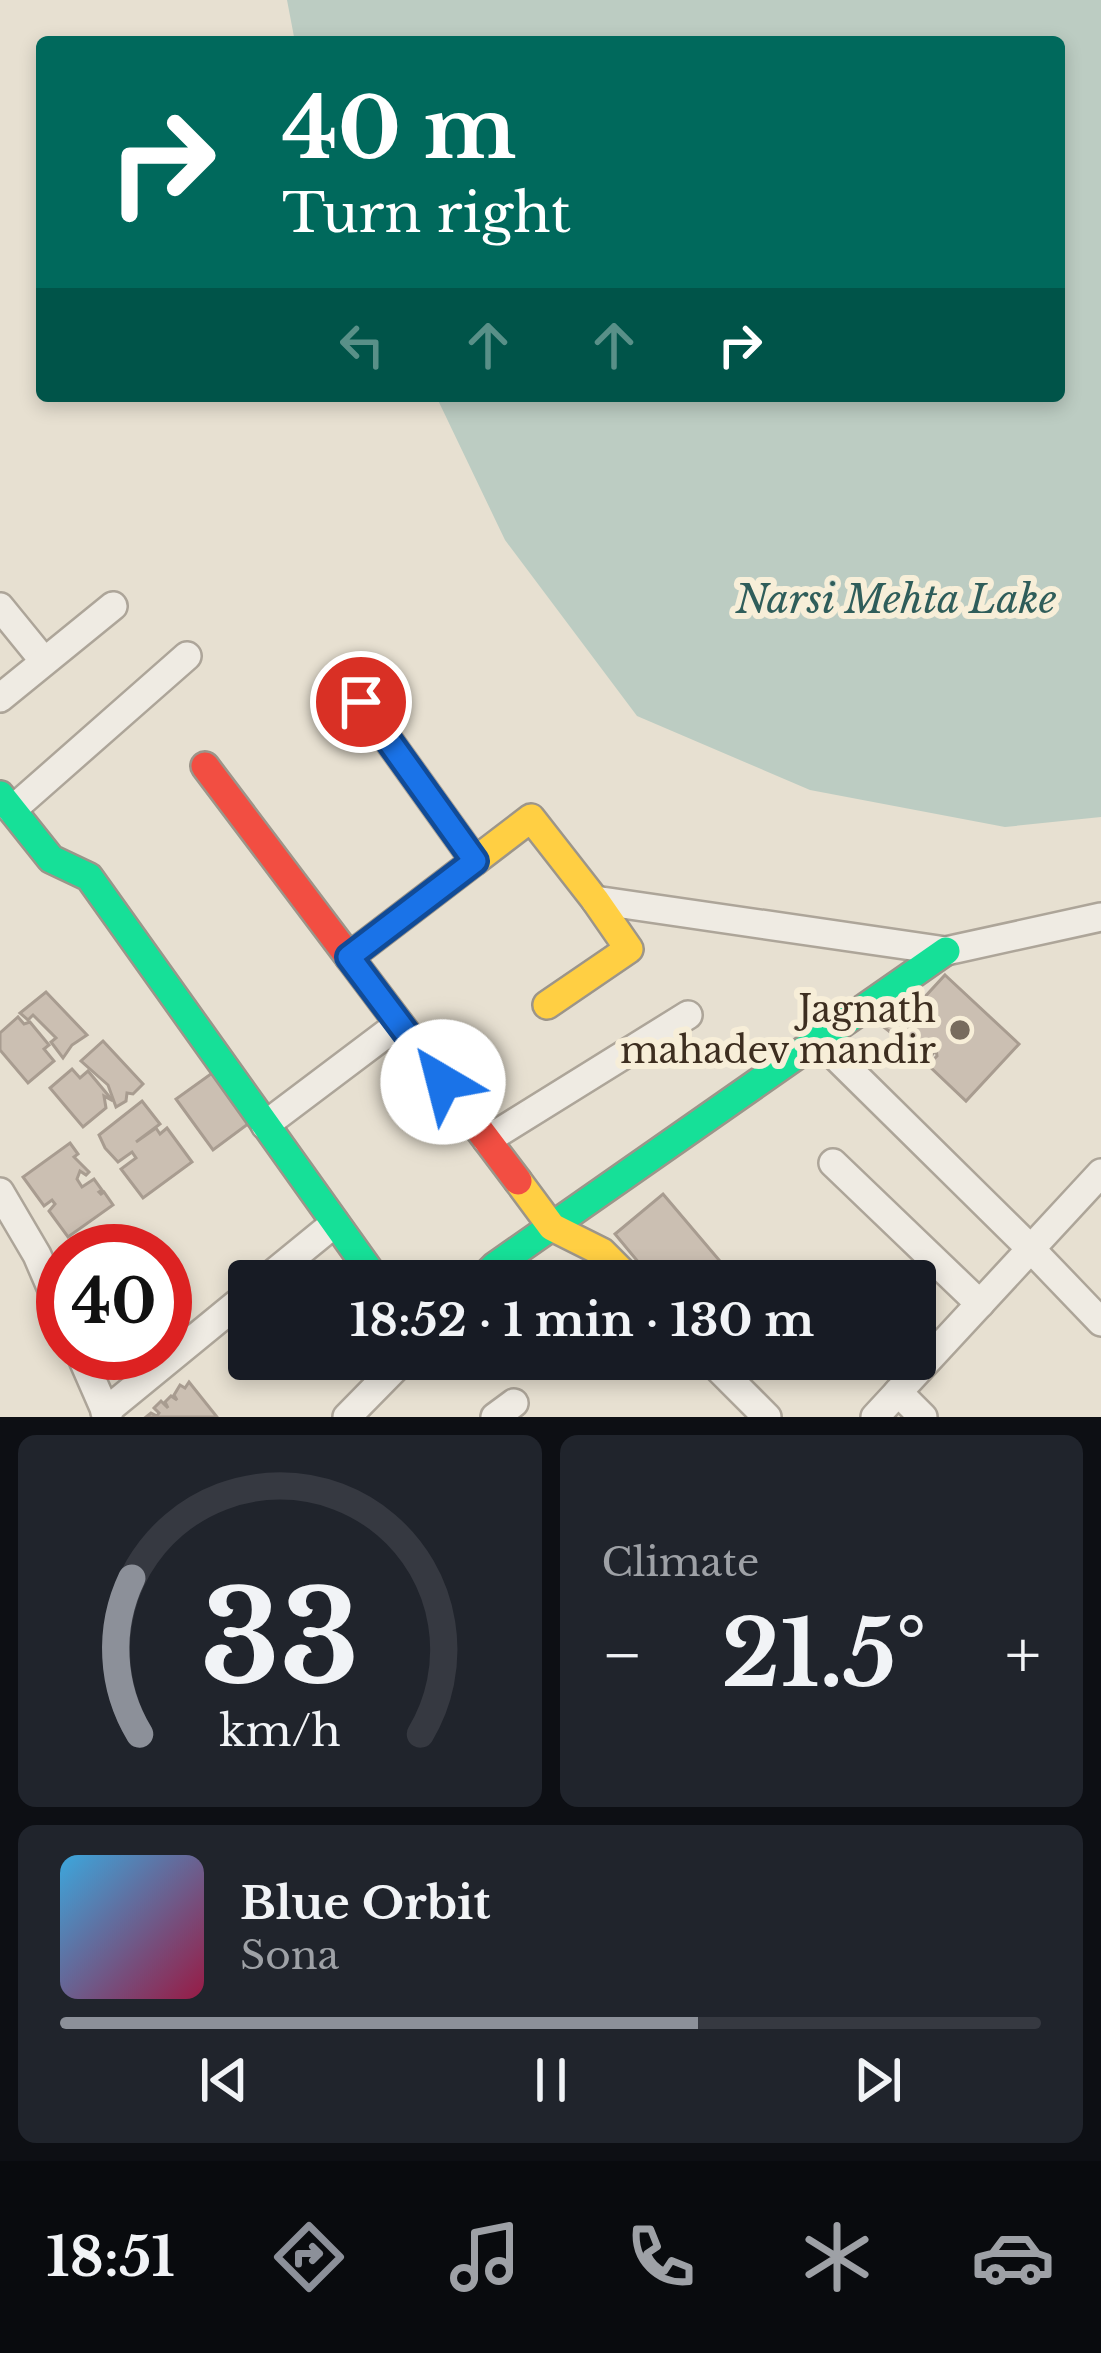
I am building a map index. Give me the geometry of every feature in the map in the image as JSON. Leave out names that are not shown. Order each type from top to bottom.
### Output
[{"type":"street","points":[[0,698],[113,606]]},
{"type":"street","points":[[0,607],[44,662]]},
{"type":"street","points":[[188,656],[6,803],[51,859],[89,877],[361,1260]]},
{"type":"street","points":[[361,702],[475,861]]},
{"type":"street","points":[[205,766],[551,1227],[610,1260]]},
{"type":"street","points":[[349,957],[531,818],[629,950],[547,1005]]},
{"type":"street","points":[[595,900],[946,951],[1101,917]]},
{"type":"street","points":[[504,1260],[946,951]]},
{"type":"street","points":[[488,1140],[688,1015]]},
{"type":"street","points":[[265,1125],[399,1024]]},
{"type":"street","points":[[819,1040],[1101,1322]]},
{"type":"street","points":[[833,1163],[980,1304]]},
{"type":"street","points":[[874,1417],[1101,1174]]},
{"type":"street","points":[[0,1192],[36,1253]]},
{"type":"street","points":[[290,1260],[335,1223]]},
{"type":"street","points":[[92,1380],[106,1414],[228,1312]]},
{"type":"street","points":[[356,1414],[386,1380]]},
{"type":"street","points":[[730,1380],[767,1417]]},
{"type":"street","points":[[898,1392],[923,1417]]},
{"type":"water","name":"Narsi Mehta Lake","points":[[287,0],[1101,0],[1101,817],[1005,827],[810,790],[637,716],[505,540],[439,402],[1065,402],[1065,36],[294,36]]},
{"type":"building","points":[[945,975],[1019,1044],[966,1101],[928,1065],[937,1056],[936,1050],[927,1061],[885,1028],[904,1019],[913,1006],[919,1008]]},
{"type":"building","points":[[46,992],[87,1035],[63,1058],[51,1042],[56,1038],[33,1015],[28,1020],[20,1013]]},
{"type":"building","points":[[18,1017],[24,1024],[30,1022],[49,1045],[44,1049],[54,1061],[28,1083],[0,1050],[0,1033]]},
{"type":"building","points":[[103,1041],[143,1084],[116,1107],[108,1085],[81,1061]]},
{"type":"building","points":[[72,1069],[80,1078],[88,1071],[113,1101],[104,1096],[106,1108],[83,1127],[50,1088]]},
{"type":"building","points":[[215,1071],[252,1121],[213,1150],[176,1099]]},
{"type":"building","points":[[142,1101],[160,1124],[136,1142],[156,1128],[160,1134],[167,1128],[192,1162],[143,1198],[121,1169],[136,1158],[132,1152],[118,1162],[99,1135]]},
{"type":"building","points":[[70,1143],[78,1154],[74,1157],[89,1172],[80,1171],[77,1179],[82,1187],[94,1179],[99,1192],[113,1205],[86,1224],[58,1224],[49,1211],[55,1204],[52,1200],[44,1206],[23,1177]]},
{"type":"building","points":[[663,1194],[719,1260],[637,1260],[615,1234]]},
{"type":"building","points":[[189,1382],[217,1417],[146,1417],[157,1416],[154,1408],[161,1401],[168,1408],[165,1402],[171,1396],[177,1400],[174,1395],[180,1385],[185,1388]]},
{"type":"traffic: fast","points":[[0,795],[51,859],[89,877],[362,1260]]},
{"type":"traffic: fast","points":[[504,1260],[946,951]]},
{"type":"traffic: slow","points":[[349,957],[531,818],[629,949],[547,1005]]},
{"type":"traffic: slow","points":[[518,1181],[552,1227],[610,1260]]},
{"type":"traffic: jam","points":[[205,766],[518,1181]]},
{"type":"place","name":"Jagnath mahadev mandir","points":[[960,1030]]},
{"type":"route","points":[[361,702],[475,861],[349,957],[443,1082]]}]
